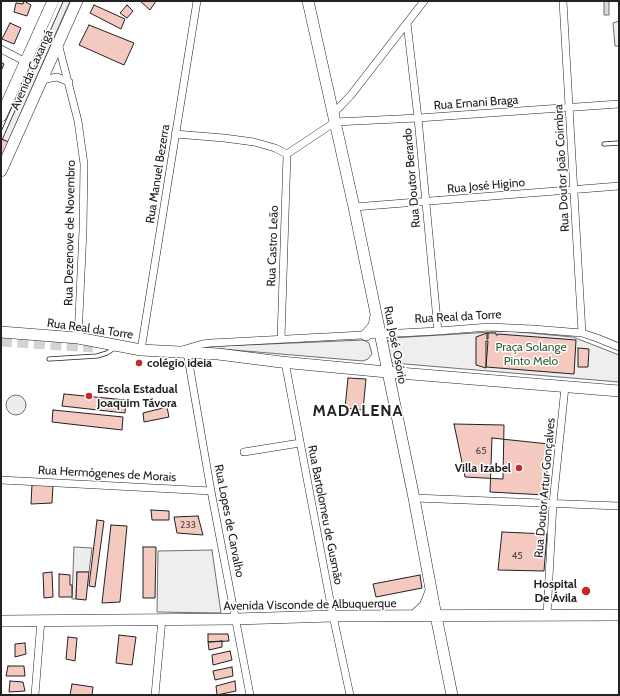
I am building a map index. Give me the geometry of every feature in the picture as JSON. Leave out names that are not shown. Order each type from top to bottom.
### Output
[{"type":"main road","name":"Avenida Caxangá","points":[[1,116],[53,1]]},
{"type":"main road","name":"Avenida Caxangá","points":[[1,171],[77,1]]},
{"type":"main road","name":"Rua José Osório","points":[[308,1],[354,207],[414,498],[452,695]]},
{"type":"main road","points":[[366,335],[374,326],[376,315]]},
{"type":"main road","name":"Rua Real da Torre","points":[[1,332],[78,338],[141,350],[182,351],[387,372],[619,391]]},
{"type":"main road","points":[[93,347],[141,350]]},
{"type":"main road","points":[[414,616],[425,606],[431,591]]},
{"type":"main road","name":"Avenida Visconde de Albuquerque","points":[[1,621],[236,619],[333,616],[619,615]]},
{"type":"street","name":"Rua Manuel Bezerra","points":[[141,350],[197,1]]},
{"type":"street","points":[[175,134],[254,142],[275,148],[287,154],[334,118],[424,1]]},
{"type":"street","name":"Rua Doutor João Coimbra","points":[[562,1],[582,333]]},
{"type":"street","name":"Rua Doutor Berardo","points":[[407,23],[418,118],[438,331]]},
{"type":"street","name":"Rua Dezenove de Novembro","points":[[58,43],[78,121],[84,164],[83,230],[78,338]]},
{"type":"street","points":[[1,49],[26,62]]},
{"type":"street","points":[[41,80],[57,77],[69,82]]},
{"type":"street","name":"Rua Ernani Braga","points":[[334,118],[418,118],[619,104]]},
{"type":"street","name":"Rua Castro Leão","points":[[281,340],[287,154]]},
{"type":"street","name":"Rua José Higino","points":[[354,207],[619,186]]},
{"type":"street","name":"Rua Real da Torre","points":[[182,351],[202,344],[489,327],[582,333],[619,347]]},
{"type":"street","name":"Rua Lopes de Carvalho","points":[[182,351],[211,491],[250,695]]},
{"type":"street","name":"Rua Bartolomeu de Gusmão","points":[[285,362],[333,616],[350,695]]},
{"type":"street","name":"Rua Doutor Artur Gonçalves","points":[[546,615],[553,503],[565,387]]},
{"type":"street","points":[[244,452],[300,443]]},
{"type":"street","name":"Rua Hermógenes de Morais","points":[[1,480],[211,491]]},
{"type":"street","points":[[414,498],[619,506]]},
{"type":"street","points":[[155,695],[162,619]]},
{"type":"street","points":[[35,695],[41,620]]},
{"type":"lane","points":[[1,137],[61,1]]},
{"type":"lane","points":[[604,144],[619,143]]},
{"type":"lane","points":[[49,359],[97,356],[107,353],[113,348]]},
{"type":"green space","points":[[63,1],[70,1],[8,142],[2,139]]},
{"type":"green space","points":[[619,21],[619,46],[615,46],[613,23]]},
{"type":"green space","name":"Praça Solange Pinto Melo","points":[[508,331],[573,337],[619,355],[619,382],[393,363],[391,361],[387,343],[391,338]]},
{"type":"green space","points":[[364,340],[369,343],[372,354],[368,359],[363,361],[198,347]]},
{"type":"green space","points":[[212,550],[221,613],[157,612],[158,551]]},
{"type":"shaded area","points":[[604,1],[609,1],[609,15],[604,15]]},
{"type":"shaded area","points":[[16,395],[23,398],[26,405],[23,412],[16,415],[9,412],[6,405],[9,398]]},
{"type":"shaded area","points":[[74,547],[92,548],[89,572],[77,572],[76,599],[72,599]]},
{"type":"building","points":[[24,1],[31,5],[27,16],[14,12],[16,3],[23,4]]},
{"type":"building","points":[[140,1],[156,1],[150,10]]},
{"type":"building","points":[[94,5],[125,19],[121,29],[90,13]]},
{"type":"building","points":[[127,5],[133,11],[127,18],[120,13]]},
{"type":"building","points":[[10,23],[21,28],[14,44],[2,39]]},
{"type":"building","points":[[89,25],[134,43],[124,65],[79,45]]},
{"type":"building","points":[[1,62],[4,64],[1,71]]},
{"type":"building","points":[[1,139],[9,142],[1,161]]},
{"type":"building","points":[[487,333],[487,339],[488,333],[496,333],[496,335],[576,340],[574,374],[486,367],[476,365],[476,337]],"holes":[[[486,341],[488,341],[486,367]]]},
{"type":"building","points":[[578,348],[589,349],[588,367],[578,367]]},
{"type":"building","points":[[348,378],[366,379],[363,410],[345,408]]},
{"type":"building","points":[[64,394],[126,400],[125,413],[62,406]]},
{"type":"building","points":[[167,407],[169,417],[144,422],[143,413]]},
{"type":"building","points":[[53,410],[123,417],[122,430],[52,422]]},
{"type":"building","points":[[454,424],[504,425],[503,479],[465,477]]},
{"type":"building","name":"Villa Izabel","points":[[492,438],[549,444],[545,495],[490,492]]},
{"type":"building","points":[[32,484],[53,485],[52,503],[31,504]]},
{"type":"building","points":[[151,510],[169,511],[169,520],[152,520]]},
{"type":"building","points":[[198,516],[203,535],[177,533],[174,517]]},
{"type":"building","points":[[97,520],[104,521],[95,587],[89,586]]},
{"type":"building","points":[[111,525],[127,526],[120,602],[102,603]]},
{"type":"building","points":[[502,532],[547,534],[544,571],[498,570]]},
{"type":"building","points":[[143,547],[156,547],[155,598],[143,598]]},
{"type":"building","points":[[52,572],[53,597],[44,598],[43,573]]},
{"type":"building","points":[[77,572],[89,572],[86,600],[76,599]]},
{"type":"building","points":[[59,574],[70,575],[72,597],[59,597]]},
{"type":"building","points":[[420,575],[422,588],[376,597],[373,584]]},
{"type":"building","points":[[208,634],[228,634],[229,641],[208,642]]},
{"type":"building","points":[[119,635],[136,637],[132,665],[116,663]]},
{"type":"building","points":[[68,637],[77,638],[75,661],[66,659]]},
{"type":"building","points":[[222,641],[222,647],[209,650],[208,642]]},
{"type":"building","points":[[25,643],[26,654],[15,657],[15,644]]},
{"type":"building","points":[[230,651],[232,660],[213,665],[212,655]]},
{"type":"building","points":[[8,666],[24,666],[25,676],[6,676]]},
{"type":"building","points":[[232,667],[233,676],[215,680],[213,671]]},
{"type":"building","points":[[10,681],[23,682],[25,691],[9,692]]},
{"type":"building","points":[[235,681],[236,691],[217,695],[216,686]]},
{"type":"building","points":[[72,684],[93,687],[92,695],[70,695]]},
{"type":"tunnel","points":[[1,341],[93,347]]},
{"type":"place","name":"colégio ideia","points":[[139,363]]},
{"type":"place","name":"Escola Estadual Joaquim Távora","points":[[89,396]]},
{"type":"place","name":"Villa Izabel","points":[[519,468]]},
{"type":"place","name":"Hospital De Ávila","points":[[586,591]]},
{"type":"district","name":"MADALENA","points":[[358,411]]}]
